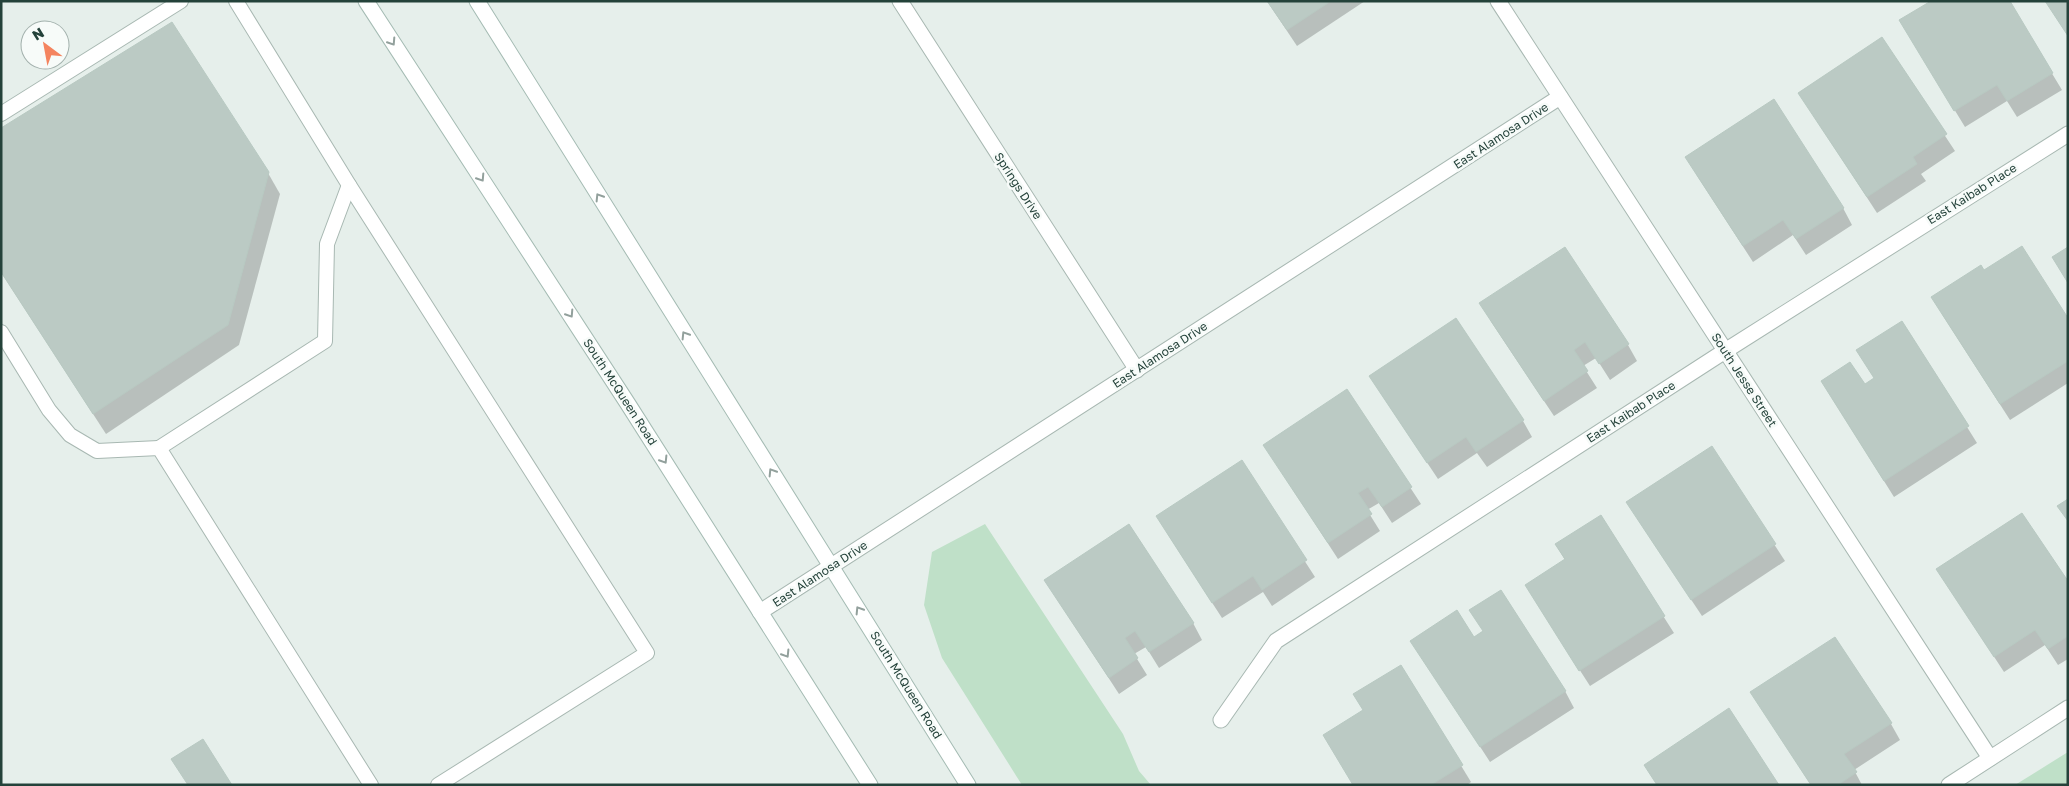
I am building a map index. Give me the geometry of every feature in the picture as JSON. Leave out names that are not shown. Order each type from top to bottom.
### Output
[{"type":"street","name":"South McQueen Road","points":[[366,1],[628,404],[870,785]]},
{"type":"street","name":"South McQueen Road","points":[[477,1],[680,328],[832,566],[968,785]]},
{"type":"street","name":"Springs Drive","points":[[900,1],[1137,370]]},
{"type":"street","name":"South Jesse Street","points":[[1498,1],[1990,758]]},
{"type":"street","name":"East Alamosa Drive","points":[[760,612],[1560,97]]},
{"type":"street","name":"East Kaibab Place","points":[[1221,720],[1276,640],[1725,351],[2068,134]]},
{"type":"street","points":[[1949,785],[2068,708]]},
{"type":"lane","points":[[1,114],[181,1]]},
{"type":"lane","points":[[236,1],[349,185],[647,653],[438,785]]},
{"type":"lane","points":[[1,332],[49,410],[70,435],[97,451],[159,448],[325,341],[327,244],[349,185]]},
{"type":"lane","points":[[159,448],[371,785]]},
{"type":"green space","points":[[985,524],[1123,734],[1139,771],[1151,785],[1022,785],[942,658],[924,605],[932,552]]},
{"type":"green space","points":[[2068,752],[2068,785],[2015,785]]},
{"type":"building","points":[[1267,1],[1331,1],[1287,30]]},
{"type":"building","points":[[1931,1],[2010,1],[2053,73],[2007,101],[1997,85],[1954,111],[1899,20]]},
{"type":"building","points":[[2045,1],[2068,1],[2068,36]]},
{"type":"building","points":[[172,22],[269,172],[228,325],[93,414],[1,272],[1,128]]},
{"type":"building","points":[[1882,37],[1947,134],[1913,157],[1917,164],[1867,197],[1798,93]]},
{"type":"building","points":[[1774,99],[1844,208],[1796,239],[1783,220],[1743,246],[1685,157]]},
{"type":"building","points":[[2022,246],[2068,318],[2068,361],[2000,404],[1931,297],[1981,265],[1984,270]]},
{"type":"building","points":[[1565,247],[1629,344],[1599,364],[1585,342],[1574,350],[1588,371],[1544,401],[1479,303]]},
{"type":"building","points":[[2068,247],[2068,283],[2052,257]]},
{"type":"building","points":[[1456,318],[1524,420],[1476,452],[1466,437],[1427,463],[1369,376]]},
{"type":"building","points":[[1902,321],[1969,426],[1884,481],[1821,381],[1850,362],[1865,384],[1874,378],[1856,350]]},
{"type":"building","points":[[1347,389],[1412,487],[1382,507],[1368,487],[1358,493],[1372,514],[1328,543],[1263,445]]},
{"type":"building","points":[[1712,446],[1776,544],[1691,600],[1626,502]]},
{"type":"building","points":[[1242,460],[1307,560],[1262,590],[1253,576],[1212,603],[1156,516]]},
{"type":"building","points":[[2068,499],[2068,521],[2057,506]]},
{"type":"building","points":[[2022,513],[2068,581],[2068,636],[2048,649],[2035,630],[1994,657],[1936,569]]},
{"type":"building","points":[[1601,515],[1665,616],[1579,671],[1525,585],[1565,559],[1555,544]]},
{"type":"building","points":[[1129,524],[1194,623],[1149,652],[1135,631],[1125,638],[1138,658],[1109,678],[1044,580]]},
{"type":"building","points":[[1501,590],[1566,691],[1480,747],[1410,641],[1457,610],[1474,637],[1483,631],[1469,610]]},
{"type":"building","points":[[1835,637],[1892,723],[1844,754],[1857,772],[1838,785],[1811,785],[1750,692]]},
{"type":"building","points":[[1401,665],[1463,765],[1431,785],[1353,785],[1323,735],[1363,710],[1353,694]]},
{"type":"building","points":[[1729,708],[1779,785],[1657,785],[1644,765]]},
{"type":"building","points":[[203,739],[232,785],[188,785],[171,759]]}]
